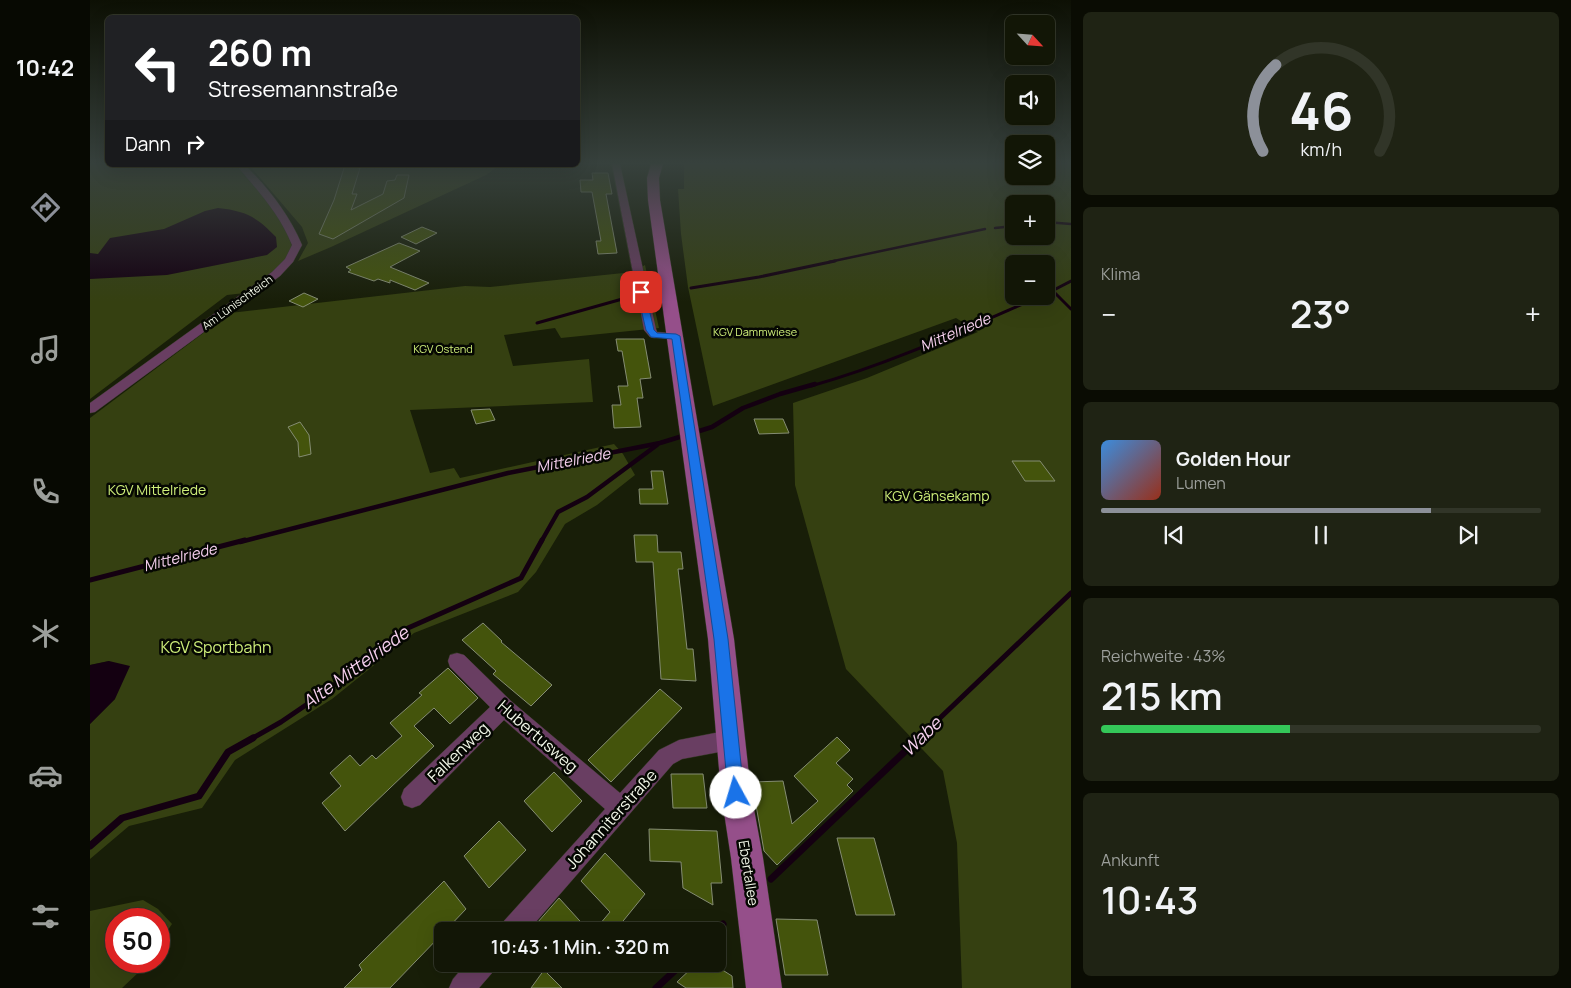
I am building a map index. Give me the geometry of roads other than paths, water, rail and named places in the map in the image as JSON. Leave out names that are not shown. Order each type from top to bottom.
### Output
[{"type":"main road","name":"Ebertallee","points":[[656,210],[721,639],[730,740],[764,988]]},
{"type":"street","name":"Am Lünischteich","points":[[90,409],[276,274],[289,260],[297,245],[292,231],[277,210]]},
{"type":"street","points":[[625,210],[650,330],[654,335],[676,336]]},
{"type":"street","name":"Hubertusweg","points":[[457,661],[504,707],[620,808]]},
{"type":"street","name":"Falkenweg","points":[[412,797],[504,707]]},
{"type":"street","name":"Johanniterstraße","points":[[520,922],[666,757],[679,750],[730,740]]},
{"type":"street","points":[[462,988],[476,972]]},
{"type":"waterway","points":[[1055,223],[1071,224]]},
{"type":"waterway","points":[[995,228],[1005,227]]},
{"type":"waterway","points":[[829,262],[985,229]]},
{"type":"waterway","points":[[691,288],[759,277],[835,261]]},
{"type":"waterway","name":"Mittelriede","points":[[1055,289],[1071,281]]},
{"type":"waterway","points":[[1055,293],[1071,309]]},
{"type":"waterway","points":[[537,323],[633,296]]},
{"type":"waterway","name":"Mittelriede","points":[[811,386],[898,357],[1020,305]]},
{"type":"waterway","name":"Mittelriede","points":[[693,433],[712,427],[743,408],[780,394],[815,384]]},
{"type":"waterway","name":"Mittelriede","points":[[240,542],[508,473],[660,443],[686,435]]},
{"type":"waterway","name":"Alte Mittelriede","points":[[541,542],[558,512],[587,497],[657,445]]},
{"type":"waterway","name":"Mittelriede","points":[[90,580],[245,540]]},
{"type":"waterway","name":"Alte Mittelriede","points":[[251,739],[281,722],[325,692],[408,628],[521,578],[542,540]]},
{"type":"waterway","name":"Wabe","points":[[918,739],[1071,593]]},
{"type":"waterway","name":"Alte Mittelriede","points":[[90,846],[122,818],[199,796],[228,752],[253,738]]},
{"type":"waterway","name":"Wabe","points":[[771,879],[919,738]]},
{"type":"waterway","name":"Wabe","points":[[656,988],[673,972]]},
{"type":"park label","name":"KGV Dammwiese","points":[[755,331]]},
{"type":"park label","name":"KGV Ostend","points":[[443,348]]},
{"type":"park label","name":"KGV Mittelriede","points":[[157,489]]},
{"type":"park label","name":"KGV Gänsekamp","points":[[937,495]]},
{"type":"park label","name":"KGV Sportbahn","points":[[216,647]]}]
